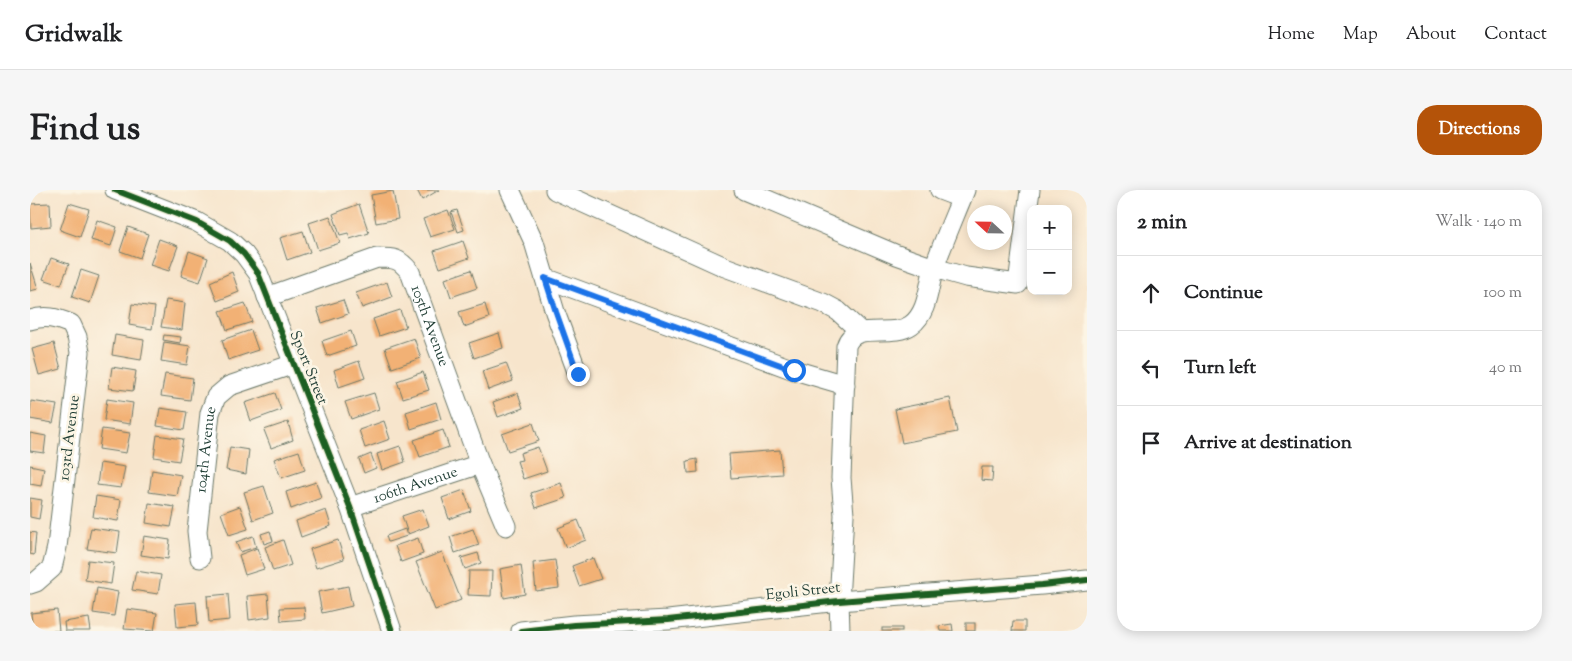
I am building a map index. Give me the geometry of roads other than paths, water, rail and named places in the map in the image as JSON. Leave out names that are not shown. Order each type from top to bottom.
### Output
[{"type":"street","name":"Sport Street","points":[[115,190],[198,222],[230,240],[244,254],[258,273],[350,507],[392,631]]},
{"type":"street","points":[[510,190],[534,242],[578,374]]},
{"type":"street","points":[[555,190],[726,267],[823,303],[838,311],[861,332]]},
{"type":"street","points":[[744,190],[897,255],[934,268],[966,277],[1018,284],[1030,190]]},
{"type":"street","points":[[840,631],[839,601],[844,515],[841,478],[846,346],[848,339],[861,332],[900,330],[911,325],[919,316],[926,302],[934,268],[963,194],[940,190]]},
{"type":"street","name":"105th Avenue","points":[[267,297],[377,258],[392,258],[403,262],[410,272],[480,464],[506,526]]},
{"type":"street","points":[[545,278],[794,370],[845,385]]},
{"type":"street","name":"103rd Avenue","points":[[30,320],[42,316],[71,324],[77,337],[80,352],[57,547],[52,568],[36,582],[30,584]]},
{"type":"street","name":"104th Avenue","points":[[200,558],[197,531],[210,413],[216,397],[229,386],[294,364]]},
{"type":"street","name":"106th Avenue","points":[[350,507],[480,464]]},
{"type":"street","name":"Egoli Street","points":[[521,631],[668,620],[839,601],[1087,580]]}]
